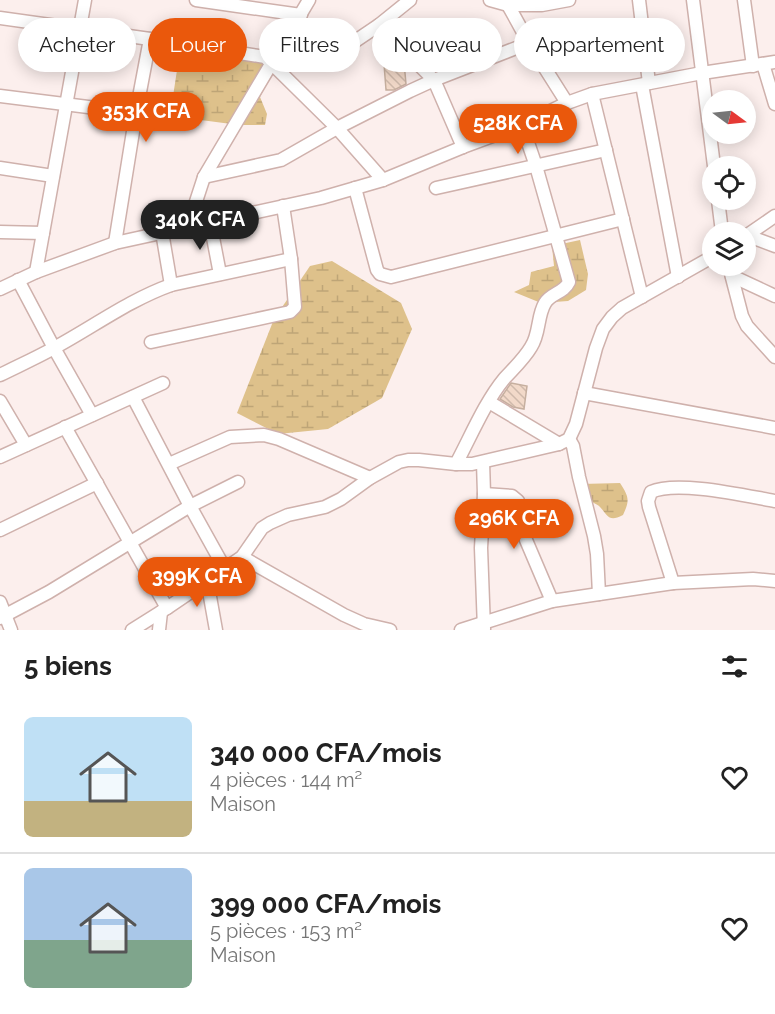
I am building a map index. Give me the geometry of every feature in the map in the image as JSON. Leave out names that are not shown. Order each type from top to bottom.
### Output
[{"type":"street","points":[[82,18],[85,0]]},
{"type":"street","points":[[196,0],[224,2],[301,15]]},
{"type":"street","points":[[299,18],[309,0]]},
{"type":"street","points":[[388,18],[410,0]]},
{"type":"street","points":[[490,0],[508,5],[542,5],[569,0]]},
{"type":"street","points":[[639,0],[645,84],[678,277]]},
{"type":"street","points":[[693,0],[713,156]]},
{"type":"street","points":[[744,0],[775,104]]},
{"type":"street","points":[[508,5],[515,18]]},
{"type":"street","points":[[0,18],[18,20]]},
{"type":"street","points":[[204,177],[280,160],[337,128],[434,80],[514,49]]},
{"type":"street","points":[[115,243],[148,50]]},
{"type":"street","points":[[0,289],[36,272],[115,243],[321,198],[383,180],[522,125],[567,103],[592,94],[764,64]]},
{"type":"street","points":[[36,272],[72,72]]},
{"type":"street","points":[[188,226],[204,177],[265,72]]},
{"type":"street","points":[[281,72],[337,128],[383,180]]},
{"type":"street","points":[[426,72],[434,80],[464,147]]},
{"type":"street","points":[[547,72],[567,103]]},
{"type":"street","points":[[592,94],[642,297]]},
{"type":"street","points":[[0,96],[136,113]]},
{"type":"street","points":[[456,464],[489,402],[504,379],[532,346],[543,306],[569,282],[522,125]]},
{"type":"street","points":[[436,188],[606,150]]},
{"type":"street","points":[[0,168],[53,176]]},
{"type":"street","points":[[355,188],[377,270],[380,274],[392,277],[623,219]]},
{"type":"street","points":[[151,342],[291,312],[295,307],[283,206]]},
{"type":"street","points":[[756,229],[775,216]]},
{"type":"street","points":[[210,222],[220,274]]},
{"type":"street","points":[[0,232],[43,233]]},
{"type":"street","points":[[162,232],[171,285]]},
{"type":"street","points":[[756,239],[775,246]]},
{"type":"street","points":[[0,375],[54,348],[156,290],[291,259]]},
{"type":"street","points":[[132,630],[242,556],[262,528],[288,515],[325,507],[399,462],[408,460],[456,464],[483,462],[564,441],[576,424],[596,348],[603,329],[612,317],[622,308],[702,263]]},
{"type":"street","points":[[732,276],[747,326],[775,357]]},
{"type":"street","points":[[740,276],[775,296]]},
{"type":"street","points":[[18,280],[92,415]]},
{"type":"street","points":[[0,457],[164,383]]},
{"type":"street","points":[[584,393],[775,428]]},
{"type":"street","points":[[133,396],[225,569]]},
{"type":"street","points":[[0,401],[26,445]]},
{"type":"street","points":[[489,402],[564,441],[574,453],[594,536],[599,594]]},
{"type":"street","points":[[65,427],[130,543],[164,610],[159,630]]},
{"type":"street","points":[[169,464],[231,437],[264,435],[279,439],[370,478]]},
{"type":"street","points":[[483,462],[481,548],[484,626]]},
{"type":"street","points":[[0,530],[97,483]]},
{"type":"street","points":[[3,616],[49,592],[190,506],[238,483]]},
{"type":"street","points":[[673,583],[649,507],[651,492],[679,488],[724,492],[775,501]]},
{"type":"street","points":[[484,494],[512,496],[518,501],[526,540],[552,601]]},
{"type":"street","points":[[242,556],[345,615],[364,624],[390,630]]},
{"type":"street","points":[[461,630],[484,626],[552,601],[673,583],[753,579],[775,581]]},
{"type":"street","points":[[207,580],[216,630]]},
{"type":"street","points":[[0,602],[3,616],[11,630]]},
{"type":"green space","points":[[247,50],[259,53],[259,72],[273,72],[260,97],[267,114],[265,125],[239,125],[170,116],[177,72],[247,72]]},
{"type":"green space","points":[[580,240],[588,274],[586,290],[568,301],[541,303],[514,292],[529,285],[531,272],[554,266],[552,246]]},
{"type":"green space","points":[[332,261],[401,303],[412,329],[382,398],[328,429],[278,434],[237,413],[274,319],[310,266]]},
{"type":"green space","points":[[620,483],[628,502],[623,515],[614,518],[609,517],[599,506],[588,499],[581,484]]},
{"type":"building","points":[[385,72],[405,72],[406,84],[394,90],[386,90]]},
{"type":"building","points":[[511,383],[527,386],[524,409],[513,407],[500,399]]}]
